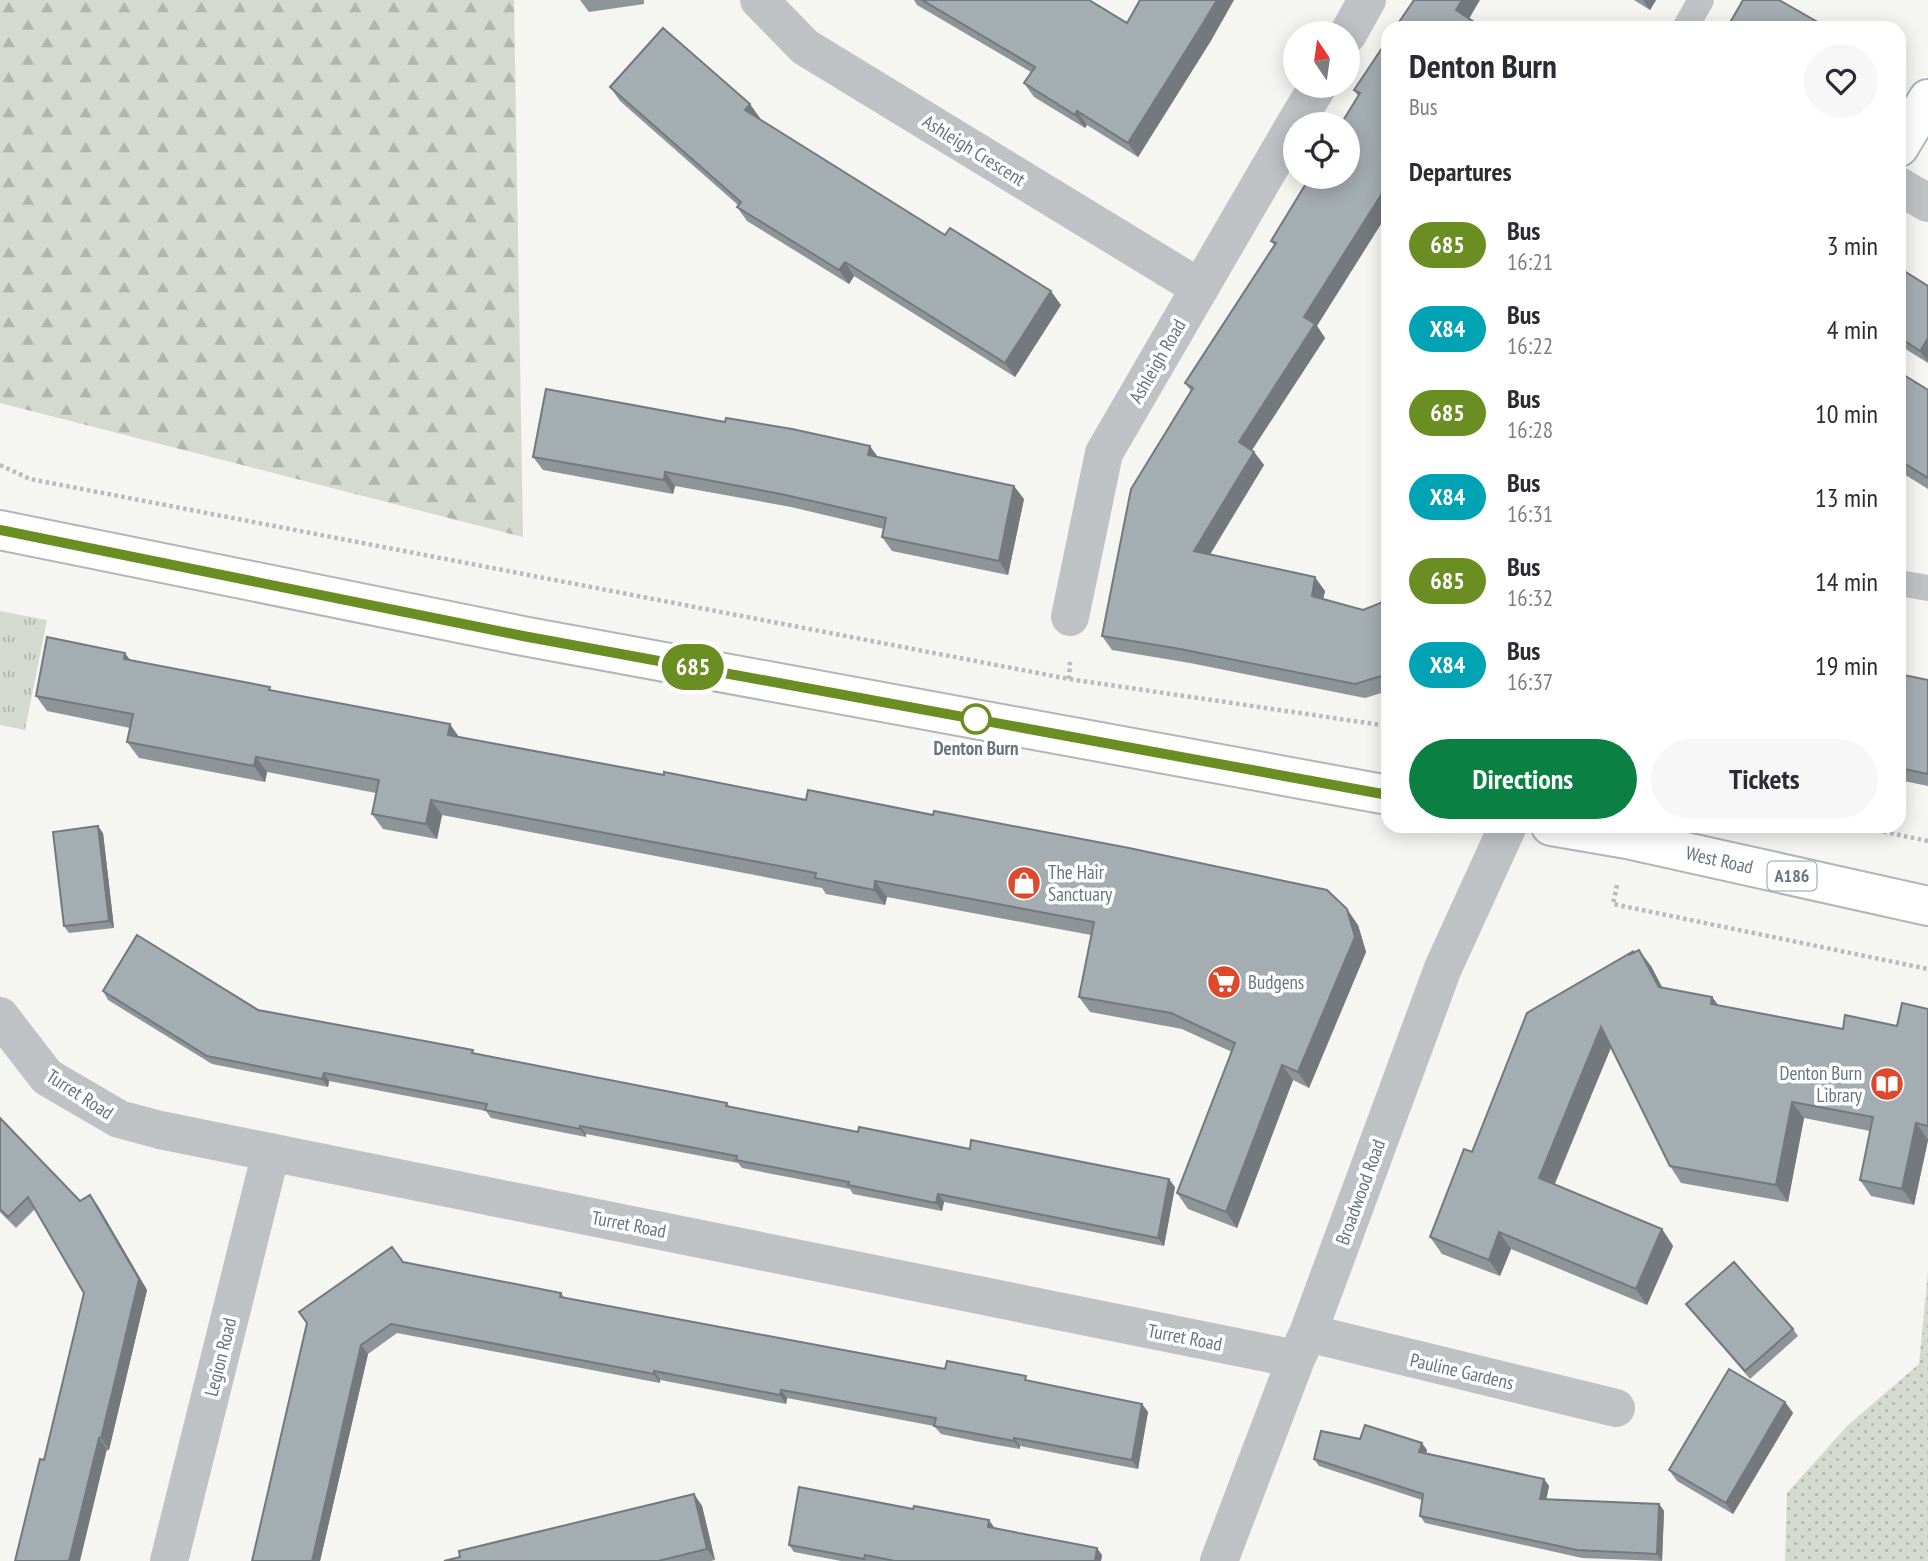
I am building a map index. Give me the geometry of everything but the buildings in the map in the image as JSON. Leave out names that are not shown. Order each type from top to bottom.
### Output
[{"type":"main road","points":[[1906,135],[1928,99]]},
{"type":"main road","points":[[0,530],[523,636],[1381,794]]},
{"type":"main road","name":"West Road","points":[[1590,833],[1928,906]]},
{"type":"street","name":"Ashleigh Crescent","points":[[759,0],[805,47],[1199,288]]},
{"type":"street","points":[[1355,21],[1367,0]]},
{"type":"street","name":"Ashleigh Road","points":[[1070,617],[1104,453],[1283,144]]},
{"type":"street","points":[[1906,190],[1928,203]]},
{"type":"street","name":"Broadwood Road","points":[[1219,1561],[1443,968],[1505,833]]},
{"type":"street","name":"Turret Road","points":[[0,1016],[47,1076],[119,1119],[160,1130],[1302,1346]]},
{"type":"street","name":"Legion Road","points":[[169,1561],[271,1152]]},
{"type":"street","name":"Pauline Gardens","points":[[1302,1346],[1616,1408]]},
{"type":"lane","points":[[1689,21],[1701,0]]},
{"type":"lane","points":[[1906,584],[1928,588]]},
{"type":"path","points":[[0,465],[30,479],[1069,679],[1381,725]]},
{"type":"path","points":[[1890,833],[1928,841]]},
{"type":"path","points":[[1612,904],[1928,969]]},
{"type":"green space","points":[[0,0],[514,0],[523,537],[0,403]]},
{"type":"green space","points":[[0,611],[47,620],[25,730],[0,725]]},
{"type":"green space","points":[[1928,1271],[1928,1561],[1785,1561],[1787,1493],[1848,1425],[1919,1364]]},
{"type":"bus line","name":"685","points":[[0,530],[523,636],[1381,794]]},
{"type":"place","name":"Denton Burn","points":[[976,719]]},
{"type":"place","name":"The Hair Sanctuary","points":[[1024,883]]},
{"type":"place","name":"Budgens","points":[[1224,982]]},
{"type":"place","name":"Denton Burn Library","points":[[1887,1084]]}]
